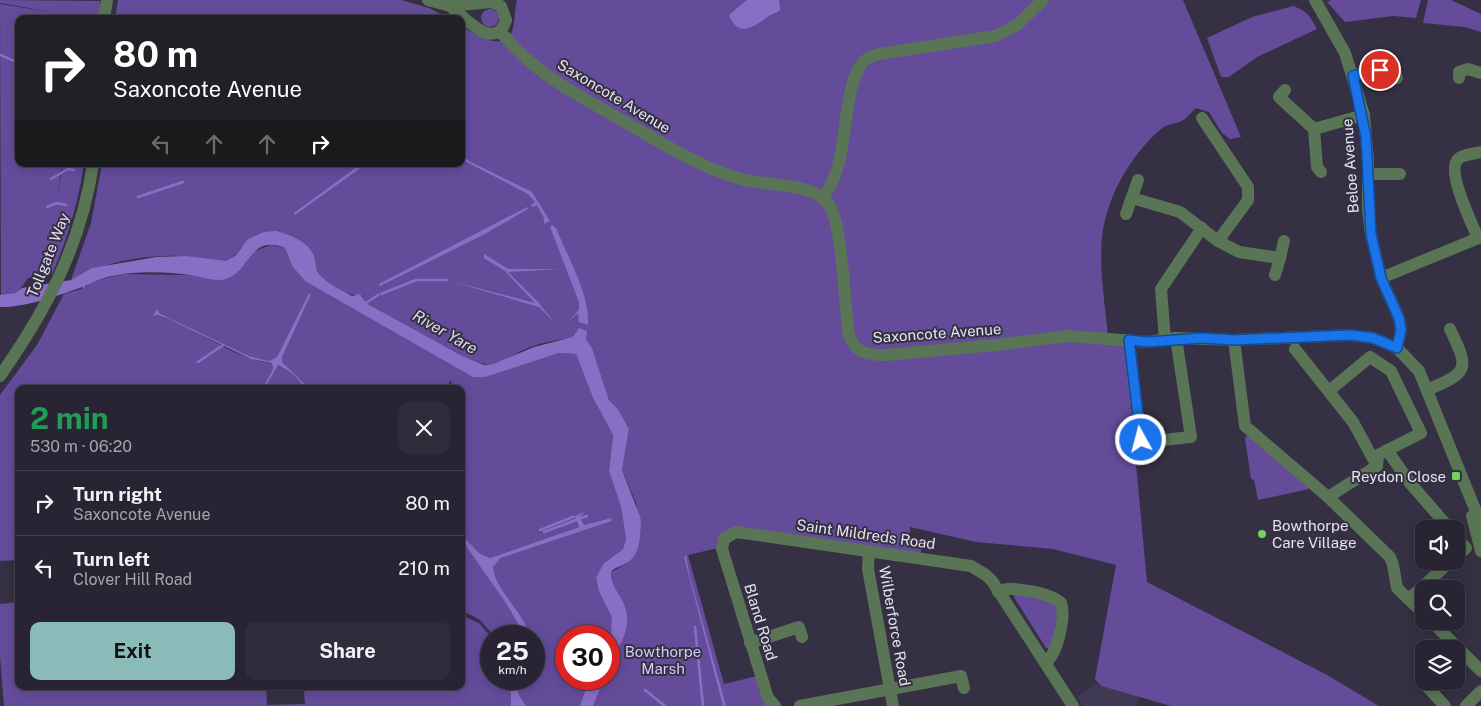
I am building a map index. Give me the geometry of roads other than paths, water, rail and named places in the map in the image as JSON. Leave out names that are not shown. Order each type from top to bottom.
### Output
[{"type":"street","points":[[428,0],[450,6],[490,2],[501,6],[506,20],[500,31],[493,34],[485,34],[465,17]]},
{"type":"street","points":[[505,13],[509,0]]},
{"type":"street","points":[[823,197],[834,177],[856,76],[865,60],[879,54],[996,36],[1017,25],[1042,0]]},
{"type":"street","name":"Beloe Avenue","points":[[1315,0],[1332,28],[1353,76],[1364,115],[1371,234],[1381,278],[1399,318],[1401,330],[1397,348]]},
{"type":"street","points":[[475,25],[474,13],[490,2]]},
{"type":"street","points":[[450,6],[462,15]]},
{"type":"street","name":"Saxoncote Avenue","points":[[500,31],[517,51],[557,83],[676,151],[741,179],[804,189],[823,197],[836,217],[848,335],[852,345],[860,352],[868,355],[996,346],[1067,336],[1148,342],[1171,339],[1234,340],[1350,335],[1373,338],[1397,348]]},
{"type":"street","points":[[1353,76],[1394,67]]},
{"type":"street","points":[[1458,71],[1468,69],[1481,73]]},
{"type":"street","points":[[1279,94],[1314,129],[1316,170]]},
{"type":"street","points":[[1314,129],[1364,115]]},
{"type":"street","points":[[1202,118],[1248,187],[1248,200],[1218,241]]},
{"type":"street","points":[[1381,278],[1480,237],[1465,210],[1454,171],[1458,158],[1479,149]]},
{"type":"street","name":"Tollgate Way","points":[[0,376],[39,317],[61,276],[82,216],[92,167]]},
{"type":"street","points":[[1368,174],[1400,174]]},
{"type":"street","points":[[1126,214],[1138,180]]},
{"type":"street","points":[[1132,198],[1180,212],[1218,241],[1239,252],[1280,258]]},
{"type":"street","points":[[1129,340],[1140,436],[1144,442],[1191,437],[1160,289],[1202,228]]},
{"type":"street","points":[[1276,275],[1284,241]]},
{"type":"street","points":[[1427,390],[1451,380],[1460,372],[1464,361],[1451,345],[1450,329]]},
{"type":"street","points":[[1234,340],[1246,426],[1328,497],[1390,557],[1394,565],[1395,583],[1415,605]]},
{"type":"street","points":[[1397,348],[1411,360],[1419,371],[1481,524]]},
{"type":"street","points":[[1295,349],[1353,422],[1377,466]]},
{"type":"street","points":[[1329,391],[1370,357],[1391,371],[1420,433],[1378,455],[1377,466]]},
{"type":"street","points":[[1387,450],[1410,483],[1442,520]]},
{"type":"street","points":[[1328,497],[1377,466]]},
{"type":"street","points":[[1465,487],[1481,551]]},
{"type":"street","name":"Saint Mildreds Road","points":[[722,544],[729,534],[736,532],[971,566],[986,574],[1073,706]]},
{"type":"street","name":"Bland Road","points":[[722,544],[750,643],[768,698],[775,706]]},
{"type":"street","name":"Wilberforce Road","points":[[869,551],[868,569],[893,706]]},
{"type":"street","points":[[1409,599],[1441,570]]},
{"type":"street","points":[[998,592],[1004,588],[1012,588],[1054,597],[1061,603],[1062,612],[1056,647],[1054,654],[1045,664]]},
{"type":"street","points":[[750,643],[799,628]]},
{"type":"street","points":[[1440,630],[1481,671]]},
{"type":"street","points":[[800,706],[961,676]]},
{"type":"street","points":[[1430,690],[1445,706]]},
{"type":"street","points":[[1466,706],[1481,691]]},
{"type":"waterway","points":[[0,55],[15,61]]},
{"type":"waterway","points":[[51,179],[68,169],[74,170]]},
{"type":"waterway","points":[[138,197],[183,182]]},
{"type":"waterway","points":[[47,207],[57,203],[66,205]]},
{"type":"waterway","points":[[381,294],[416,280],[447,280]]},
{"type":"waterway","points":[[366,303],[378,295]]},
{"type":"waterway","points":[[198,362],[223,345]]},
{"type":"waterway","points":[[544,532],[587,516]]},
{"type":"waterway","points":[[540,530],[573,517]]},
{"type":"waterway","points":[[695,627],[703,706]]},
{"type":"waterway","points":[[645,690],[665,706]]},
{"type":"place","name":"Reydon Close","points":[[1456,476]]},
{"type":"place","name":"Bowthorpe Care Village","points":[[1262,534]]},
{"type":"water label","name":"River Yare","points":[[445,332]]},
{"type":"park label","name":"Bowthorpe Marsh","points":[[663,660]]}]
